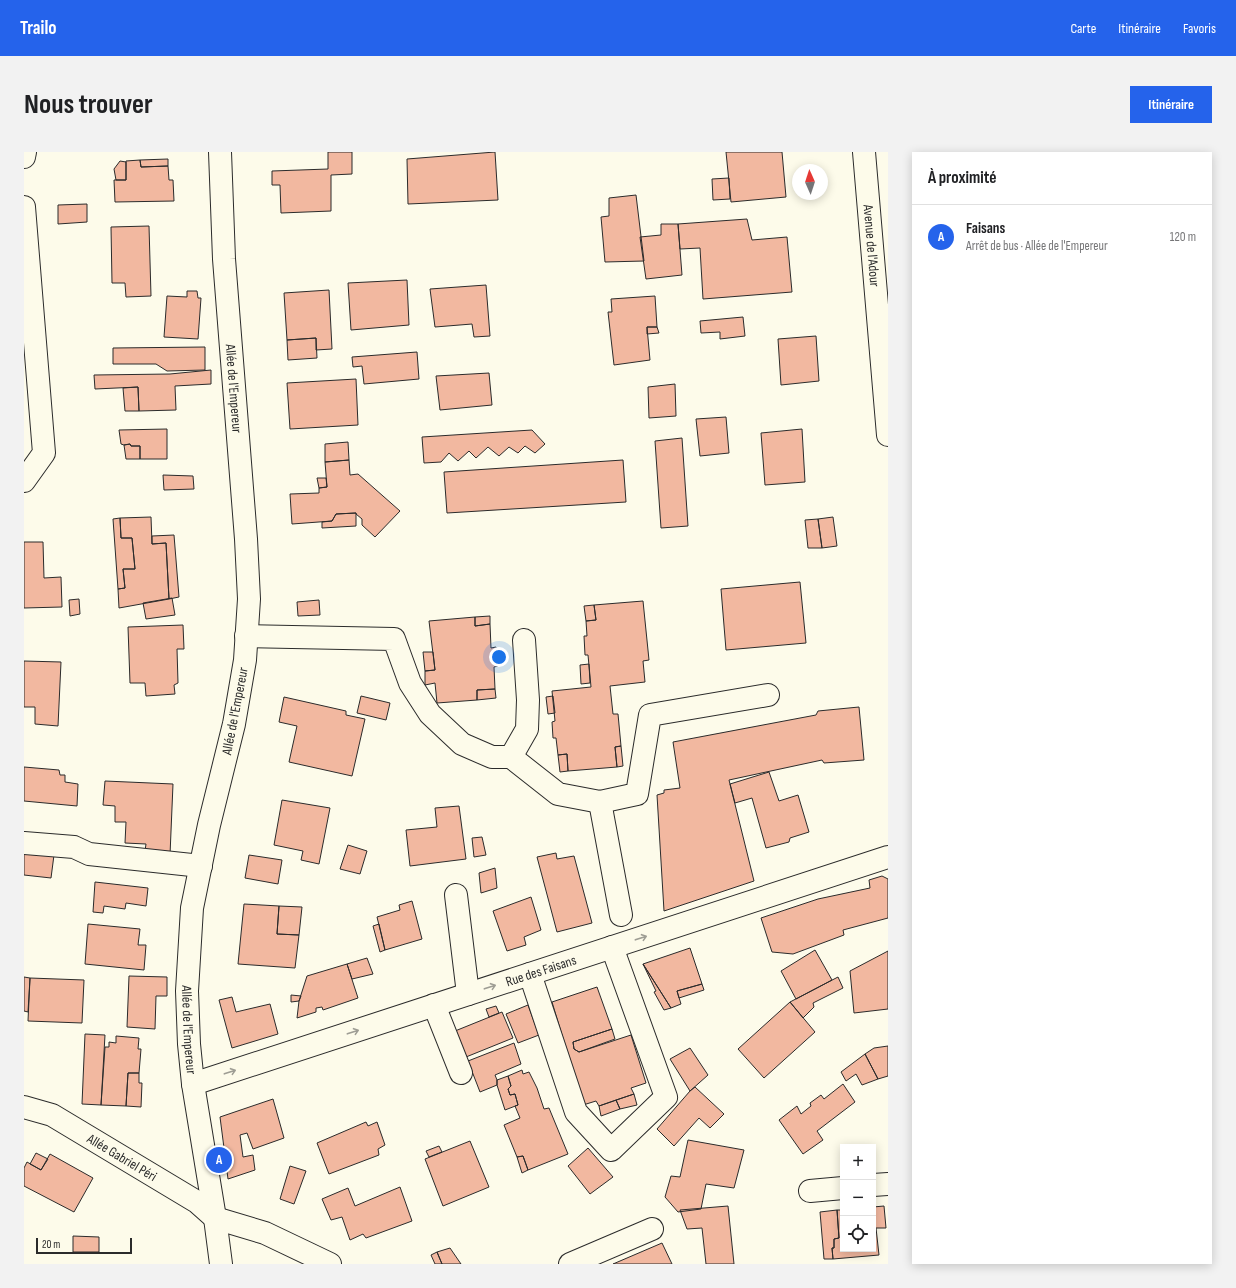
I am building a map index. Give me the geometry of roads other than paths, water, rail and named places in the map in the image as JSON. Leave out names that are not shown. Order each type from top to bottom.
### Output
[{"type":"street","points":[[24,157],[25,152]]},
{"type":"street","name":"Allée de l'Empereur","points":[[220,152],[224,259],[246,540],[248,599],[245,660],[234,724],[192,908],[188,991],[189,1044],[193,1084],[221,1264]]},
{"type":"street","name":"Avenue de l'Adour","points":[[864,152],[872,263],[887,399],[888,435]]},
{"type":"street","points":[[24,207],[44,453],[24,481]]},
{"type":"street","points":[[246,636],[394,640],[410,684],[430,714],[462,744],[492,756],[512,757],[558,794],[600,802],[637,794],[650,715],[768,695]]},
{"type":"street","points":[[512,757],[527,729],[528,700],[524,640]]},
{"type":"street","points":[[600,802],[621,915]]},
{"type":"street","points":[[24,842],[74,847],[90,854],[201,866]]},
{"type":"street","name":"Rue des Faisans","points":[[193,1084],[888,857]]},
{"type":"street","points":[[456,895],[468,994]]},
{"type":"street","points":[[530,974],[576,1112],[611,1150],[666,1098],[612,947]]},
{"type":"street","points":[[434,1005],[461,1074]]},
{"type":"street","name":"Allée Gabriel Péri","points":[[24,1107],[52,1115],[197,1202],[215,1218]]},
{"type":"street","points":[[876,1185],[888,1184]]},
{"type":"street","points":[[810,1191],[840,1188]]},
{"type":"street","points":[[215,1218],[265,1233],[330,1264]]},
{"type":"street","points":[[570,1264],[652,1229]]},
{"type":"place","name":"Faisans","points":[[219,1160]]}]
